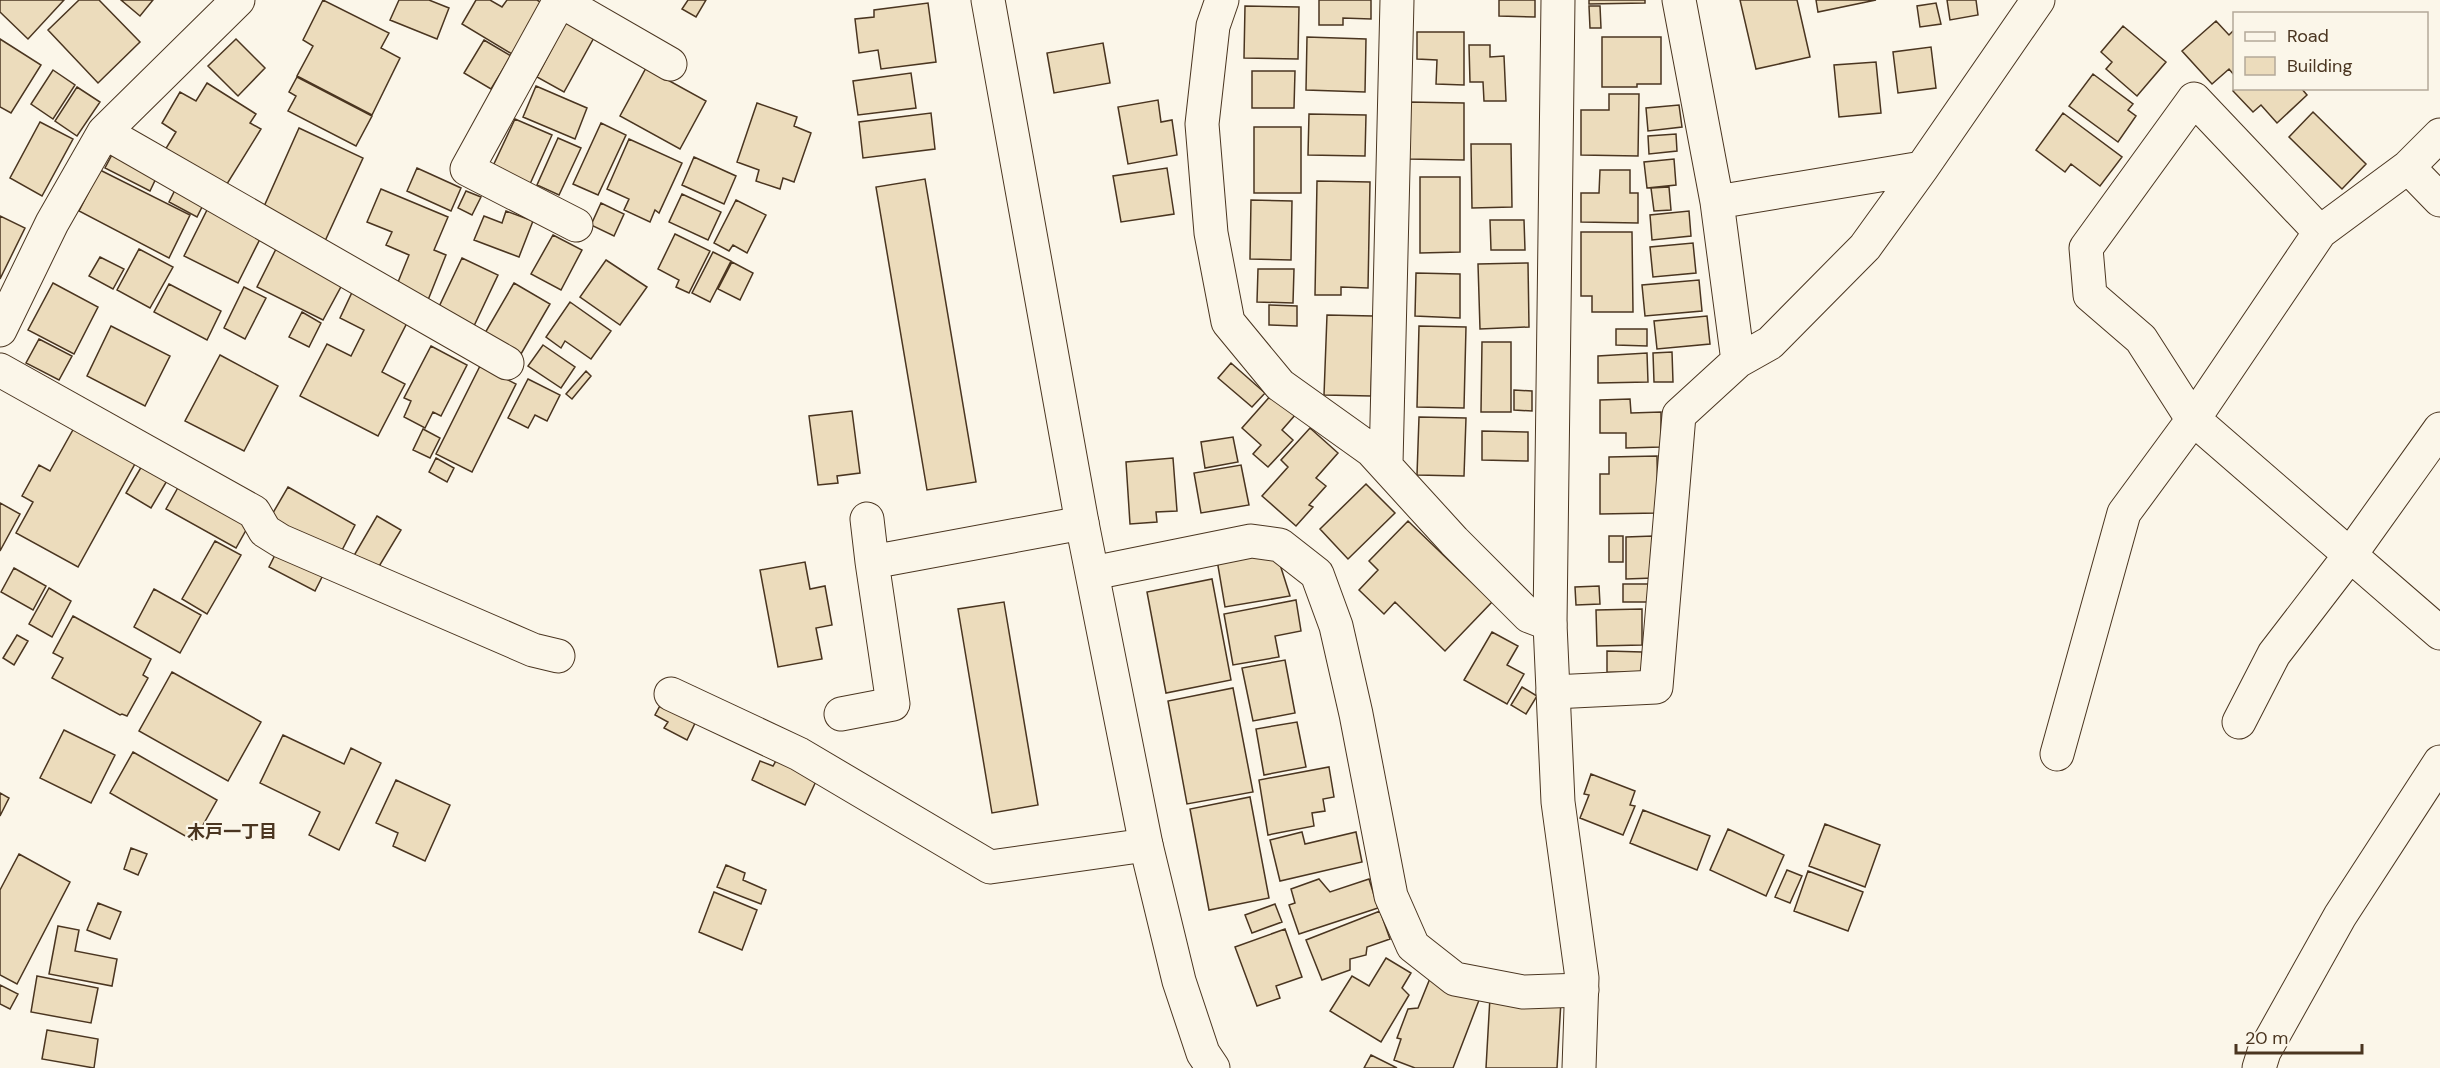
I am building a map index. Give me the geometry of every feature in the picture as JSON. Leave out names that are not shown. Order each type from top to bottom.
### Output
[{"type":"street","points":[[0,330],[52,223],[104,132],[238,0]]},
{"type":"street","points":[[576,225],[467,169],[560,0],[670,64]]},
{"type":"street","points":[[988,0],[1082,523],[1146,845],[1179,981],[1203,1053],[1213,1068]]},
{"type":"street","points":[[1222,0],[1213,26],[1202,124],[1211,233],[1228,322],[1280,385],[1371,450],[1454,541],[1529,616],[1550,624]]},
{"type":"street","points":[[1386,464],[1397,0]]},
{"type":"street","points":[[1558,0],[1550,624],[1558,802],[1582,990],[1579,1068]]},
{"type":"street","points":[[1679,0],[1717,202],[1738,361]]},
{"type":"street","points":[[1553,692],[1656,687],[1679,415],[1738,361],[1770,343],[1865,247],[2038,0]]},
{"type":"street","points":[[2320,232],[2194,99],[2086,248],[2090,295],[2141,339],[2193,418],[2440,633]]},
{"type":"street","points":[[104,132],[507,363]]},
{"type":"street","points":[[2057,754],[2124,513],[2193,418],[2320,232],[2408,167],[2440,135]]},
{"type":"street","points":[[2408,167],[2440,200]]},
{"type":"street","points":[[1717,202],[1922,168]]},
{"type":"street","points":[[0,370],[254,512],[265,531],[281,541],[533,650],[558,656]]},
{"type":"street","points":[[2239,722],[2274,654],[2350,555],[2440,429]]},
{"type":"street","points":[[841,714],[893,704],[867,519]]},
{"type":"street","points":[[872,562],[1082,523]]},
{"type":"street","points":[[1093,573],[1251,541],[1280,545],[1317,574],[1336,626],[1356,714],[1391,896],[1413,946],[1455,979],[1523,992],[1582,990]]},
{"type":"street","points":[[670,694],[799,754],[990,867],[1146,845]]},
{"type":"street","points":[[2259,1068],[2264,1052],[2340,916],[2440,762]]},
{"type":"building","points":[[0,0],[64,0],[28,39],[0,12]]},
{"type":"building","points":[[79,0],[99,0],[140,42],[98,83],[48,30]]},
{"type":"building","points":[[121,0],[153,0],[140,16]]},
{"type":"building","points":[[323,0],[389,33],[381,48],[400,58],[372,115],[297,76],[313,46],[303,40]]},
{"type":"building","points":[[399,0],[429,0],[449,8],[437,39],[390,20]]},
{"type":"building","points":[[476,0],[490,0],[502,7],[507,0],[537,0],[542,3],[512,54],[462,24]]},
{"type":"building","points":[[688,0],[706,0],[696,17],[682,9]]},
{"type":"building","points":[[1319,0],[1371,0],[1371,19],[1343,18],[1343,25],[1319,25]]},
{"type":"building","points":[[1499,0],[1535,0],[1535,17],[1499,16]]},
{"type":"building","points":[[1589,0],[1645,0],[1645,3],[1589,4]]},
{"type":"building","points":[[1740,0],[1797,0],[1810,57],[1756,69]]},
{"type":"building","points":[[1816,0],[1876,0],[1818,12]]},
{"type":"building","points":[[1947,0],[1976,0],[1978,15],[1950,20]]},
{"type":"building","points":[[928,3],[936,62],[881,69],[878,50],[859,53],[855,19],[874,17],[874,10]]},
{"type":"building","points":[[1936,3],[1941,24],[1920,27],[1917,6]]},
{"type":"building","points":[[1245,6],[1299,7],[1298,59],[1244,58]]},
{"type":"building","points":[[1589,6],[1600,6],[1601,28],[1590,28]]},
{"type":"building","points":[[568,18],[596,34],[564,92],[537,77]]},
{"type":"building","points":[[2216,21],[2229,35],[2233,31],[2233,74],[2229,69],[2212,84],[2182,51]]},
{"type":"building","points":[[2123,26],[2166,62],[2137,96],[2106,69],[2112,62],[2101,52]]},
{"type":"building","points":[[1417,32],[1464,32],[1464,85],[1436,84],[1437,60],[1417,59]]},
{"type":"building","points":[[1307,37],[1366,39],[1365,92],[1306,90]]},
{"type":"building","points":[[1602,37],[1661,37],[1661,84],[1602,87]]},
{"type":"building","points":[[0,39],[41,65],[11,113],[0,107]]},
{"type":"building","points":[[236,39],[265,68],[238,96],[208,66]]},
{"type":"building","points":[[484,40],[511,56],[491,89],[464,73]]},
{"type":"building","points":[[1103,43],[1110,83],[1054,93],[1047,53]]},
{"type":"building","points":[[1469,45],[1490,45],[1490,57],[1504,56],[1506,101],[1484,101],[1483,82],[1470,82]]},
{"type":"building","points":[[1931,47],[1936,88],[1898,93],[1893,52]]},
{"type":"building","points":[[1876,62],[1881,113],[1839,117],[1834,65]]},
{"type":"building","points":[[646,68],[706,101],[680,149],[620,116]]},
{"type":"building","points":[[53,70],[75,85],[53,119],[31,104]]},
{"type":"building","points":[[1252,71],[1295,71],[1294,108],[1252,108]]},
{"type":"building","points":[[911,73],[916,108],[858,115],[853,81]]},
{"type":"building","points":[[2093,74],[2133,104],[2128,110],[2136,116],[2118,142],[2069,106]]},
{"type":"building","points":[[297,77],[372,116],[356,146],[288,111],[296,96],[289,92]]},
{"type":"building","points":[[207,83],[256,114],[250,123],[261,129],[222,192],[162,155],[176,132],[162,123],[180,92],[196,101]]},
{"type":"building","points":[[536,86],[587,108],[575,139],[523,117]]},
{"type":"building","points":[[77,87],[100,102],[77,136],[55,121]]},
{"type":"building","points":[[2303,90],[2307,95],[2277,123],[2261,105],[2253,112],[2233,91]]},
{"type":"building","points":[[1609,94],[1639,94],[1638,156],[1581,155],[1581,110],[1609,110]]},
{"type":"building","points":[[1158,100],[1161,122],[1172,120],[1177,155],[1128,164],[1118,107]]},
{"type":"building","points":[[1409,102],[1464,103],[1464,160],[1408,159]]},
{"type":"building","points":[[757,103],[797,117],[794,126],[811,133],[794,182],[783,178],[780,189],[756,181],[759,170],[737,162]]},
{"type":"building","points":[[1679,105],[1682,127],[1648,131],[1646,108]]},
{"type":"building","points":[[2313,112],[2366,164],[2342,189],[2289,137]]},
{"type":"building","points":[[931,113],[935,149],[863,158],[859,122]]},
{"type":"building","points":[[2063,113],[2122,157],[2100,186],[2071,164],[2065,172],[2036,150]]},
{"type":"building","points":[[1309,114],[1366,115],[1365,156],[1308,155]]},
{"type":"building","points":[[515,119],[552,135],[530,184],[493,166]]},
{"type":"building","points":[[40,122],[73,139],[42,196],[10,178]]},
{"type":"building","points":[[601,123],[626,135],[598,195],[573,184]]},
{"type":"building","points":[[1254,127],[1301,127],[1301,193],[1254,193]]},
{"type":"building","points":[[299,128],[363,158],[325,241],[262,211]]},
{"type":"building","points":[[1676,134],[1677,151],[1649,154],[1648,136]]},
{"type":"building","points":[[558,138],[581,148],[559,195],[537,185]]},
{"type":"building","points":[[629,139],[682,163],[659,213],[655,210],[650,222],[624,210],[629,199],[607,189]]},
{"type":"building","points":[[1471,144],[1511,144],[1512,207],[1472,208]]},
{"type":"building","points":[[115,149],[159,172],[150,191],[105,168]]},
{"type":"building","points":[[694,157],[736,176],[724,204],[682,185]]},
{"type":"building","points":[[1674,159],[1676,185],[1647,188],[1644,162]]},
{"type":"building","points":[[417,168],[461,188],[451,211],[407,191]]},
{"type":"building","points":[[1167,168],[1174,214],[1121,222],[1113,176]]},
{"type":"building","points":[[100,170],[190,215],[169,258],[79,211]]},
{"type":"building","points":[[1600,170],[1630,170],[1630,193],[1638,193],[1638,223],[1581,222],[1581,193],[1599,193]]},
{"type":"building","points":[[1420,177],[1460,177],[1460,252],[1420,253]]},
{"type":"building","points":[[925,179],[976,482],[927,490],[876,187]]},
{"type":"building","points":[[1317,181],[1370,182],[1368,288],[1341,287],[1341,295],[1315,295]]},
{"type":"building","points":[[178,184],[206,199],[197,217],[169,202]]},
{"type":"building","points":[[1669,187],[1671,210],[1654,211],[1651,188]]},
{"type":"building","points":[[381,189],[448,217],[434,250],[446,255],[428,300],[396,287],[409,255],[386,245],[392,232],[367,222]]},
{"type":"building","points":[[466,191],[481,197],[472,215],[458,208]]},
{"type":"building","points":[[682,194],[721,212],[708,240],[669,222]]},
{"type":"building","points":[[736,200],[766,215],[747,253],[733,245],[729,251],[714,243]]},
{"type":"building","points":[[1251,200],[1292,201],[1291,260],[1250,259]]},
{"type":"building","points":[[601,203],[624,214],[614,236],[591,225]]},
{"type":"building","points":[[208,208],[262,235],[238,283],[184,256]]},
{"type":"building","points":[[506,211],[533,221],[519,257],[474,240],[484,216],[502,223]]},
{"type":"building","points":[[1689,211],[1691,236],[1652,240],[1650,215]]},
{"type":"building","points":[[0,216],[25,228],[0,279]]},
{"type":"building","points":[[1490,220],[1524,220],[1525,250],[1491,250]]},
{"type":"building","points":[[1581,232],[1632,232],[1633,312],[1592,312],[1592,296],[1581,296]]},
{"type":"building","points":[[675,234],[710,251],[689,293],[676,287],[679,280],[658,269]]},
{"type":"building","points":[[553,235],[582,250],[561,290],[531,274]]},
{"type":"building","points":[[1693,243],[1696,273],[1653,277],[1650,247]]},
{"type":"building","points":[[139,249],[173,267],[150,308],[117,290]]},
{"type":"building","points":[[276,249],[343,283],[323,320],[257,287]]},
{"type":"building","points":[[713,252],[731,261],[710,302],[692,293]]},
{"type":"building","points":[[100,257],[124,269],[113,289],[89,276]]},
{"type":"building","points":[[462,258],[498,275],[473,328],[437,311]]},
{"type":"building","points":[[606,260],[647,287],[620,325],[580,297]]},
{"type":"building","points":[[732,262],[753,273],[740,300],[718,289]]},
{"type":"building","points":[[1528,263],[1529,327],[1480,329],[1478,264]]},
{"type":"building","points":[[1258,269],[1294,269],[1293,303],[1257,302]]},
{"type":"building","points":[[1416,273],[1460,274],[1460,318],[1415,316]]},
{"type":"building","points":[[1699,280],[1702,311],[1645,316],[1642,285]]},
{"type":"building","points":[[53,283],[98,307],[74,354],[28,330]]},
{"type":"building","points":[[514,283],[550,304],[521,354],[485,333]]},
{"type":"building","points":[[169,284],[221,311],[207,340],[154,312]]},
{"type":"building","points":[[355,286],[411,315],[382,372],[405,384],[378,436],[300,396],[327,344],[351,356],[364,330],[340,318]]},
{"type":"building","points":[[244,287],[266,298],[245,339],[224,328]]},
{"type":"building","points":[[570,302],[611,331],[591,359],[565,341],[561,348],[546,337]]},
{"type":"building","points":[[1269,305],[1297,306],[1297,326],[1269,325]]},
{"type":"building","points":[[302,312],[321,323],[309,347],[289,337]]},
{"type":"building","points":[[1327,315],[1373,316],[1371,396],[1324,395]]},
{"type":"building","points":[[1707,316],[1710,344],[1657,349],[1654,321]]},
{"type":"building","points":[[111,326],[170,356],[145,406],[87,376]]},
{"type":"building","points":[[1419,326],[1466,327],[1464,408],[1417,407]]},
{"type":"building","points":[[1616,329],[1647,329],[1647,346],[1616,345]]},
{"type":"building","points":[[39,339],[72,356],[59,380],[26,363]]},
{"type":"building","points":[[1482,342],[1511,342],[1511,412],[1481,412]]},
{"type":"building","points":[[543,345],[575,367],[561,388],[528,366]]},
{"type":"building","points":[[431,346],[467,365],[441,416],[433,412],[425,428],[404,417],[411,401],[404,398]]},
{"type":"building","points":[[1672,352],[1673,382],[1654,382],[1653,353]]},
{"type":"building","points":[[1647,353],[1648,382],[1598,383],[1598,356]]},
{"type":"building","points":[[220,355],[278,386],[244,451],[185,421]]},
{"type":"building","points":[[1231,363],[1265,393],[1252,407],[1218,378]]},
{"type":"building","points":[[480,366],[516,384],[472,472],[436,454]]},
{"type":"building","points":[[586,371],[591,376],[572,399],[566,394]]},
{"type":"building","points":[[528,379],[560,395],[547,421],[535,415],[528,428],[508,418]]},
{"type":"building","points":[[1514,390],[1532,391],[1532,411],[1514,410]]},
{"type":"building","points":[[1273,393],[1296,414],[1282,430],[1293,440],[1268,467],[1253,454],[1261,445],[1242,428]]},
{"type":"building","points":[[1630,399],[1631,413],[1661,412],[1661,447],[1626,448],[1626,433],[1600,433],[1600,400]]},
{"type":"building","points":[[852,411],[860,473],[837,476],[838,483],[818,485],[809,416]]},
{"type":"building","points":[[1419,417],[1466,418],[1464,476],[1417,475]]},
{"type":"building","points":[[74,428],[136,462],[78,567],[16,533],[33,502],[22,496],[39,465],[50,471]]},
{"type":"building","points":[[1310,428],[1338,453],[1316,478],[1326,486],[1309,505],[1313,507],[1296,526],[1262,496],[1288,467],[1281,460]]},
{"type":"building","points":[[423,429],[440,438],[430,458],[413,450]]},
{"type":"building","points":[[1482,431],[1528,432],[1528,461],[1482,460]]},
{"type":"building","points":[[1233,437],[1238,462],[1205,468],[1201,442]]},
{"type":"building","points":[[1657,456],[1658,513],[1600,514],[1600,474],[1609,474],[1609,457]]},
{"type":"building","points":[[436,458],[454,468],[447,482],[429,472]]},
{"type":"building","points":[[1173,458],[1177,511],[1156,512],[1157,522],[1130,524],[1126,462]]},
{"type":"building","points":[[143,464],[168,479],[151,508],[126,493]]},
{"type":"building","points":[[1241,465],[1249,505],[1201,513],[1194,473]]},
{"type":"building","points":[[180,484],[250,523],[236,548],[166,509]]},
{"type":"building","points":[[1366,484],[1395,513],[1348,559],[1320,529]]},
{"type":"building","points":[[288,487],[355,525],[339,556],[270,518]]},
{"type":"building","points":[[0,503],[20,514],[0,551]]},
{"type":"building","points":[[377,516],[401,530],[375,573],[352,559]]},
{"type":"building","points":[[1408,521],[1492,602],[1445,651],[1395,602],[1384,614],[1359,590],[1378,570],[1369,561]]},
{"type":"building","points":[[1609,536],[1623,536],[1623,562],[1609,562]]},
{"type":"building","points":[[1653,536],[1653,578],[1626,579],[1626,537]]},
{"type":"building","points":[[215,541],[241,555],[207,614],[182,599]]},
{"type":"building","points":[[280,545],[326,569],[315,591],[269,567]]},
{"type":"building","points":[[1277,555],[1290,596],[1225,607],[1217,560]]},
{"type":"building","points":[[805,562],[810,589],[825,586],[832,625],[816,628],[822,659],[778,667],[760,570]]},
{"type":"building","points":[[14,568],[46,586],[33,610],[1,592]]},
{"type":"building","points":[[1212,579],[1231,680],[1166,693],[1147,592]]},
{"type":"building","points":[[1623,584],[1651,584],[1651,602],[1623,602]]},
{"type":"building","points":[[1599,586],[1600,604],[1576,605],[1575,587]]},
{"type":"building","points":[[49,588],[71,601],[52,637],[29,624]]},
{"type":"building","points":[[154,589],[201,615],[180,653],[134,627]]},
{"type":"building","points":[[1296,600],[1301,631],[1275,636],[1279,657],[1233,665],[1224,614]]},
{"type":"building","points":[[1004,602],[1038,805],[992,813],[958,609]]},
{"type":"building","points":[[1642,609],[1642,645],[1597,646],[1596,610]]},
{"type":"building","points":[[73,616],[151,659],[143,675],[148,678],[127,716],[120,715],[52,678],[63,658],[53,653]]},
{"type":"building","points":[[1492,632],[1518,646],[1507,665],[1524,674],[1507,704],[1464,680]]},
{"type":"building","points":[[17,635],[28,641],[14,665],[3,658]]},
{"type":"building","points":[[1607,651],[1642,652],[1642,673],[1607,672]]},
{"type":"building","points":[[1285,660],[1295,713],[1253,721],[1242,668]]},
{"type":"building","points":[[172,672],[261,722],[228,781],[139,731]]},
{"type":"building","points":[[1522,687],[1537,696],[1526,714],[1511,705]]},
{"type":"building","points":[[1233,688],[1253,792],[1187,804],[1168,701]]},
{"type":"building","points":[[662,702],[697,719],[687,740],[664,728],[668,722],[655,715]]},
{"type":"building","points":[[1297,722],[1306,767],[1264,775],[1256,729]]},
{"type":"building","points":[[64,730],[115,755],[91,803],[40,778]]},
{"type":"building","points":[[283,735],[344,764],[351,748],[381,763],[339,850],[309,835],[320,812],[260,783]]},
{"type":"building","points":[[133,752],[217,800],[194,841],[110,793]]},
{"type":"building","points":[[777,759],[818,777],[805,805],[752,780],[760,761],[773,766]]},
{"type":"building","points":[[1329,767],[1334,797],[1323,799],[1325,811],[1312,813],[1314,826],[1268,835],[1259,780]]},
{"type":"building","points":[[1591,774],[1635,791],[1630,805],[1635,806],[1623,835],[1580,818],[1589,795],[1584,794]]},
{"type":"building","points":[[396,780],[450,805],[425,861],[393,846],[398,833],[376,823]]},
{"type":"building","points":[[0,793],[9,798],[0,816]]},
{"type":"building","points":[[1250,797],[1269,898],[1209,910],[1190,809]]},
{"type":"building","points":[[1643,810],[1710,836],[1697,870],[1630,843]]},
{"type":"building","points":[[1825,824],[1880,845],[1865,887],[1809,866]]},
{"type":"building","points":[[1728,829],[1784,855],[1766,896],[1710,870]]},
{"type":"building","points":[[1302,832],[1305,844],[1356,832],[1362,862],[1280,881],[1270,840]]},
{"type":"building","points":[[131,848],[147,854],[138,875],[124,869]]},
{"type":"building","points":[[19,854],[70,882],[17,984],[0,975],[0,890]]},
{"type":"building","points":[[726,865],[745,873],[743,880],[766,890],[761,904],[717,887]]},
{"type":"building","points":[[1787,870],[1802,876],[1790,903],[1775,897]]},
{"type":"building","points":[[1808,871],[1863,892],[1848,931],[1794,911]]},
{"type":"building","points":[[1319,879],[1330,892],[1369,879],[1378,908],[1299,934],[1289,905],[1295,903],[1291,889]]},
{"type":"building","points":[[714,892],[757,910],[742,950],[699,932]]},
{"type":"building","points":[[98,903],[121,912],[110,939],[87,930]]},
{"type":"building","points":[[1275,904],[1282,922],[1252,933],[1245,915]]},
{"type":"building","points":[[1380,911],[1390,939],[1367,947],[1366,955],[1350,959],[1350,970],[1322,980],[1306,940]]},
{"type":"building","points":[[58,926],[79,930],[75,951],[117,959],[112,986],[49,974]]},
{"type":"building","points":[[1285,929],[1302,977],[1276,986],[1280,998],[1257,1006],[1235,947]]},
{"type":"building","points":[[1386,958],[1411,973],[1402,988],[1409,995],[1381,1042],[1330,1011],[1352,976],[1369,986]]},
{"type":"building","points":[[37,976],[98,988],[91,1023],[31,1012]]},
{"type":"building","points":[[1431,976],[1481,995],[1453,1068],[1415,1068],[1394,1060],[1401,1039],[1397,1038],[1408,1009],[1418,1008]]},
{"type":"building","points":[[0,985],[18,994],[10,1009],[0,1004]]},
{"type":"building","points":[[1490,997],[1561,1001],[1557,1068],[1486,1068]]},
{"type":"building","points":[[47,1030],[98,1039],[94,1068],[42,1059]]},
{"type":"building","points":[[1371,1055],[1397,1068],[1364,1068]]},
{"type":"district","name":"木戸一丁目","points":[[232,832]]}]
